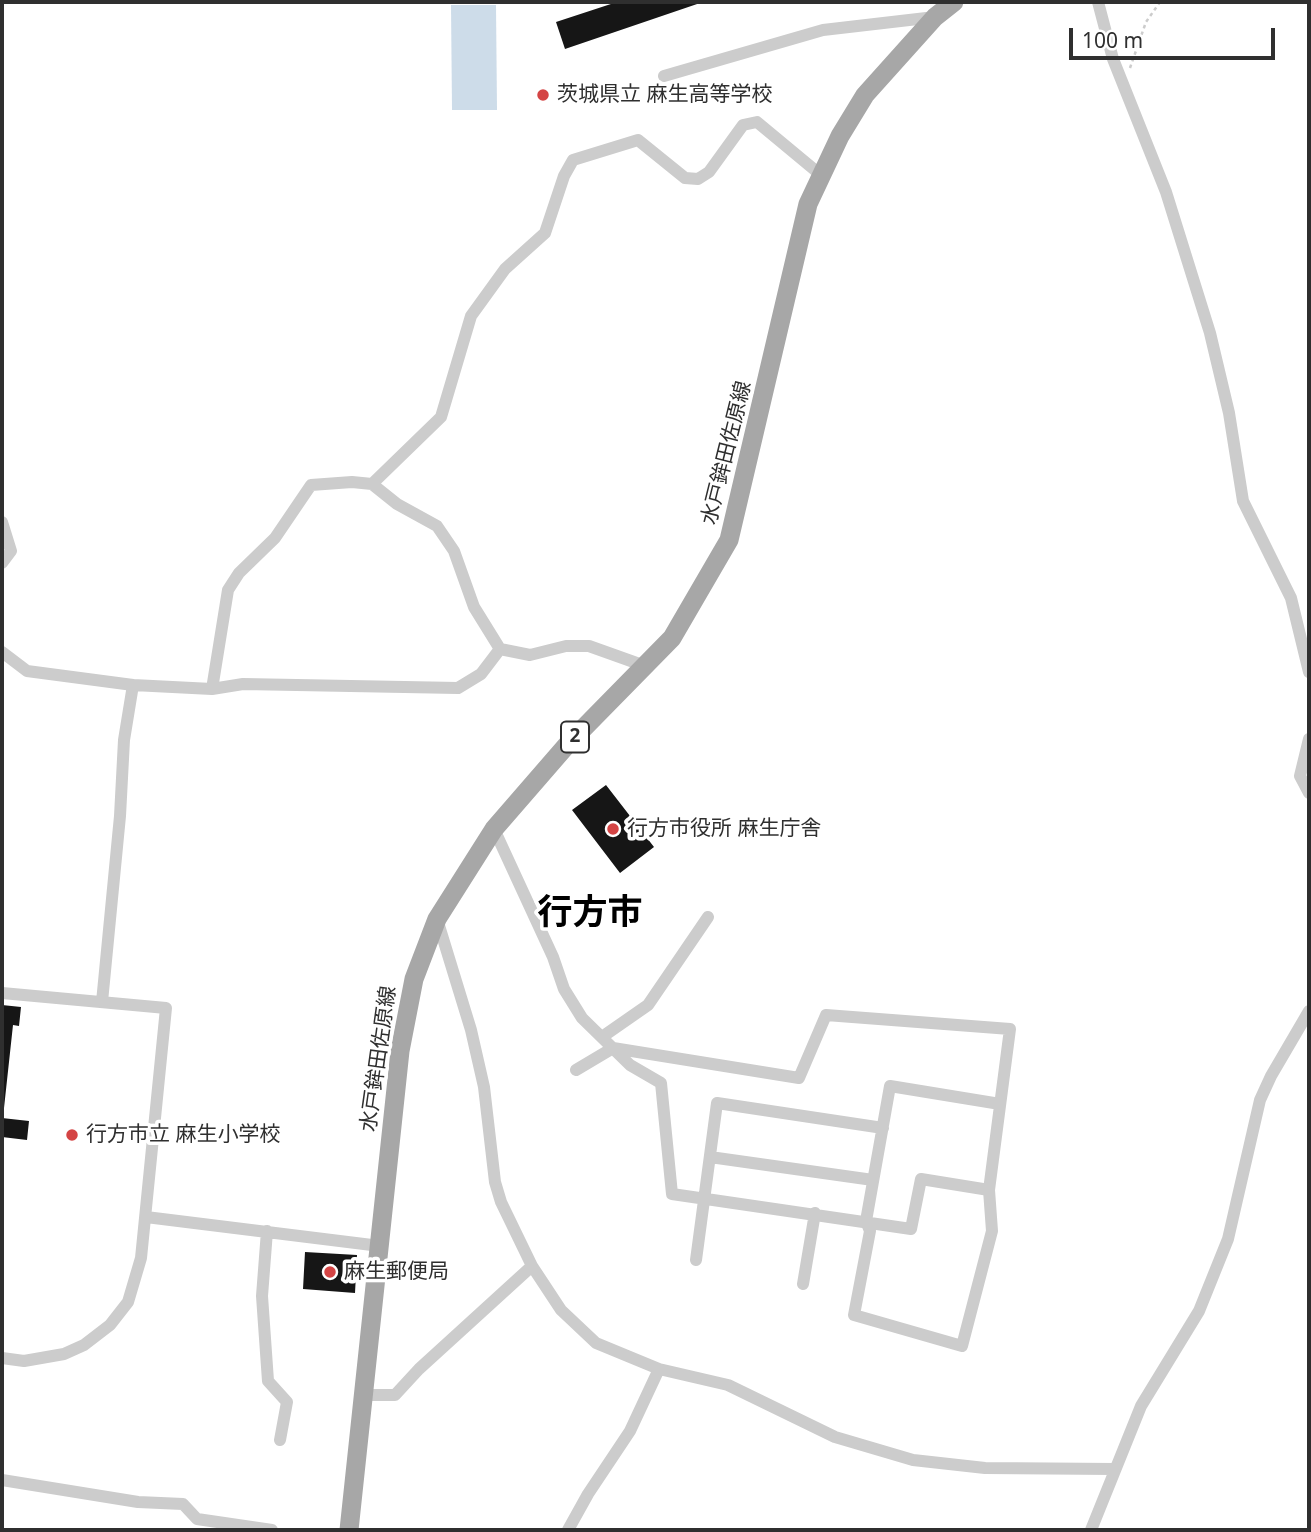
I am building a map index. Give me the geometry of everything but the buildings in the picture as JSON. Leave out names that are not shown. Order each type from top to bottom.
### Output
[{"type":"main road","name":"水戸鉾田佐原線","points":[[349,1530],[400,1051],[414,979],[437,919],[494,829],[566,746],[672,638],[729,540],[808,204],[825,174],[841,136],[865,95],[935,17],[954,2]]},
{"type":"street","points":[[1098,2],[1124,86],[1166,192],[1210,333],[1229,413],[1243,501],[1291,598],[1309,672]]},
{"type":"street","points":[[664,76],[823,30],[935,17]]},
{"type":"street","points":[[372,484],[441,417],[471,316],[505,269],[545,233],[564,176],[573,160],[638,140],[685,178],[698,179],[709,172],[743,125],[757,122],[816,171],[825,174]]},
{"type":"street","points":[[212,689],[228,590],[239,573],[275,538],[311,485],[352,482],[372,484],[397,504],[437,526],[454,551],[474,607],[500,649],[530,655],[566,646],[589,646],[645,666]]},
{"type":"street","points":[[2,522],[10,551],[2,563]]},
{"type":"street","points":[[2,652],[27,671],[133,685],[212,689],[243,684],[458,688],[481,674],[500,649]]},
{"type":"street","points":[[102,1002],[120,816],[124,740],[133,685]]},
{"type":"street","points":[[1309,739],[1300,776],[1309,793]]},
{"type":"street","points":[[494,829],[553,957],[564,989],[582,1018],[630,1065],[661,1083],[672,1194],[911,1229],[921,1179],[989,1190]]},
{"type":"street","points":[[602,1037],[648,1005],[708,917]]},
{"type":"street","points":[[437,919],[471,1030],[484,1087],[495,1182],[532,1266],[561,1310],[596,1343],[659,1368],[728,1385],[835,1437],[913,1460],[985,1468],[1114,1469]]},
{"type":"street","points":[[2,993],[166,1008],[141,1258],[128,1302],[110,1325],[84,1345],[46,1360],[2,1358]]},
{"type":"street","points":[[1091,1530],[1141,1406],[1199,1311],[1228,1239],[1260,1100],[1270,1076],[1309,1011]]},
{"type":"street","points":[[576,1070],[613,1048],[799,1078],[826,1015],[1010,1029],[989,1190],[992,1231],[962,1346],[854,1315],[870,1231],[866,1221],[890,1086],[1000,1104]]},
{"type":"street","points":[[696,1260],[717,1104],[883,1128]]},
{"type":"street","points":[[710,1157],[873,1180]]},
{"type":"street","points":[[803,1284],[815,1213]]},
{"type":"street","points":[[146,1217],[380,1246]]},
{"type":"street","points":[[267,1231],[262,1296],[268,1381],[287,1402],[280,1440]]},
{"type":"street","points":[[365,1395],[395,1395],[419,1369],[532,1266]]},
{"type":"street","points":[[568,1530],[588,1494],[630,1431],[659,1368]]},
{"type":"street","points":[[2,1480],[138,1502],[183,1504],[197,1519],[272,1530]]},
{"type":"path","points":[[1124,86],[1146,22],[1160,2]]},
{"type":"water","points":[[451,5],[496,5],[497,110],[452,110]]},
{"type":"place","name":"茨城県立 麻生高等学校","points":[[543,95]]},
{"type":"place","name":"行方市役所 麻生庁舎","points":[[613,829]]},
{"type":"place","name":"行方市立 麻生小学校","points":[[72,1135]]},
{"type":"place","name":"麻生郵便局","points":[[330,1272]]},
{"type":"district","name":"行方市","points":[[590,914]]}]
